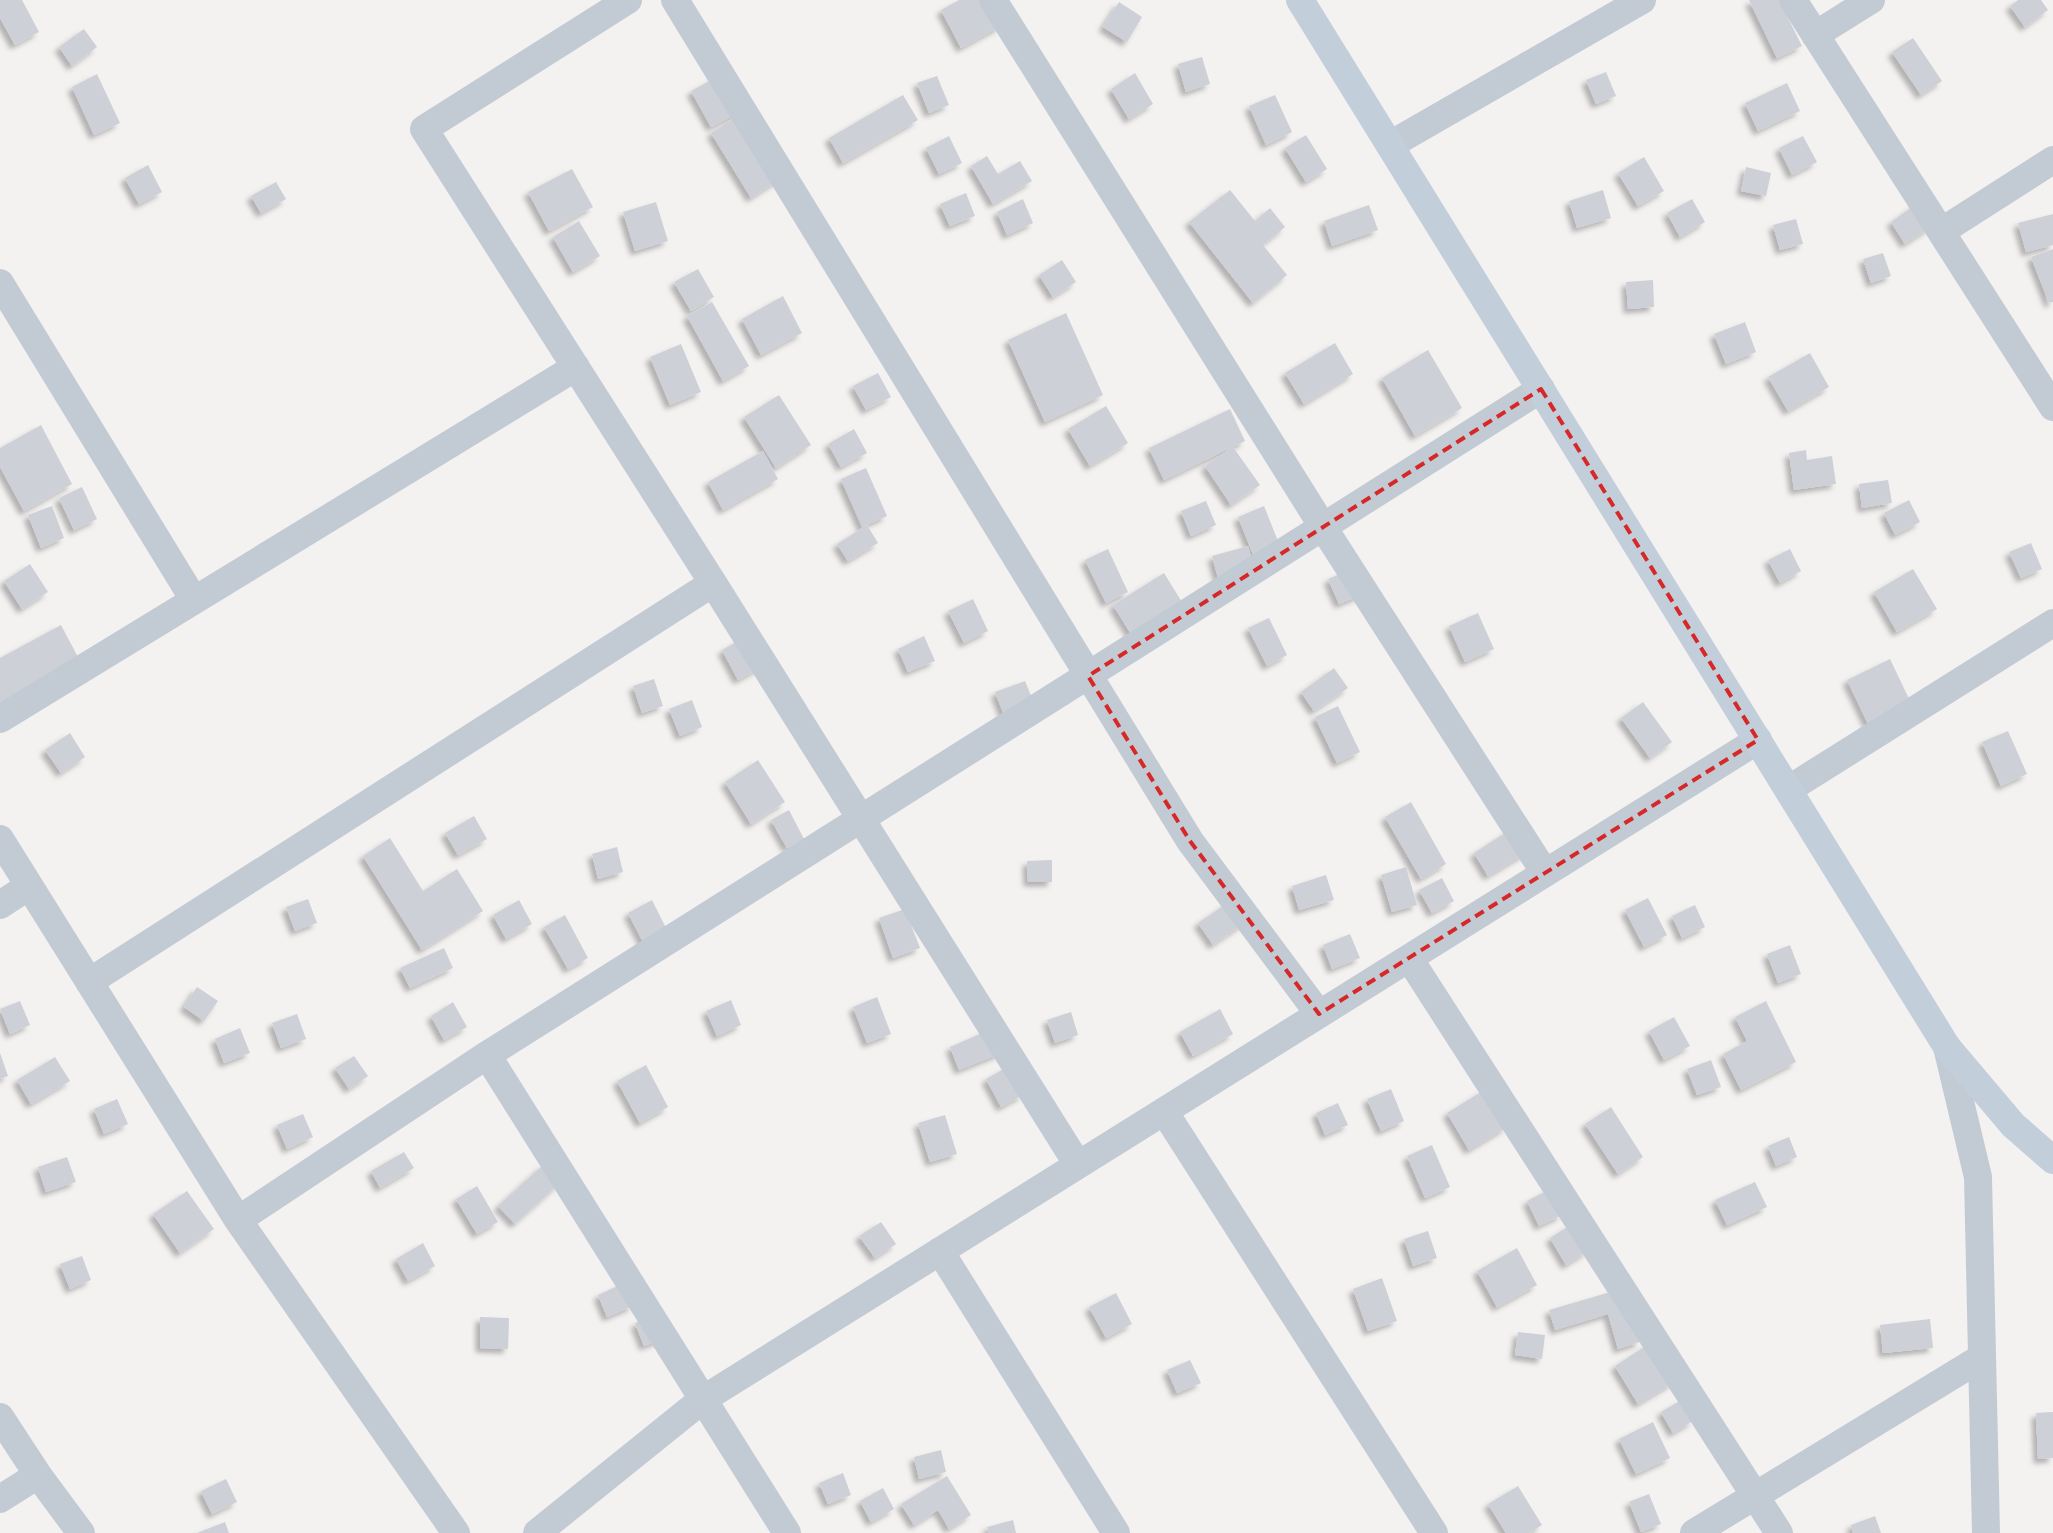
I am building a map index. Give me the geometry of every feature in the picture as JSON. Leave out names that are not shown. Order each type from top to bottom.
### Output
[{"type":"main road","points":[[1300,0],[1947,1047],[2013,1125],[2053,1160]]},
{"type":"street","points":[[628,0],[424,129],[1078,1165]]},
{"type":"street","points":[[675,0],[1190,841],[1319,1014]]},
{"type":"street","points":[[993,0],[1323,527],[1545,873]]},
{"type":"street","points":[[1390,145],[1642,0]]},
{"type":"street","points":[[1793,0],[2053,407]]},
{"type":"street","points":[[1815,35],[1871,0]]},
{"type":"street","points":[[1942,231],[2053,160]]},
{"type":"street","points":[[0,283],[194,600]]},
{"type":"street","points":[[0,719],[576,367]]},
{"type":"street","points":[[238,1220],[487,1055],[1541,389]]},
{"type":"street","points":[[89,982],[713,584]]},
{"type":"street","points":[[1789,789],[2053,623]]},
{"type":"street","points":[[537,1533],[702,1400],[1758,740]]},
{"type":"street","points":[[0,840],[238,1220],[456,1533]]},
{"type":"street","points":[[0,905],[29,886]]},
{"type":"street","points":[[1409,958],[1779,1533]]},
{"type":"street","points":[[1947,1047],[1978,1177],[1986,1533]]},
{"type":"street","points":[[487,1055],[787,1533]]},
{"type":"street","points":[[1164,1111],[1434,1533]]},
{"type":"street","points":[[940,1251],[1116,1533]]},
{"type":"street","points":[[1694,1533],[1981,1358]]},
{"type":"street","points":[[0,1417],[38,1475],[81,1533]]},
{"type":"street","points":[[0,1499],[38,1475]]},
{"type":"highlighted area","points":[[1541,389],[1758,740],[1319,1014],[1190,841],[1088,676]]},
{"type":"building","points":[[0,0],[22,0],[39,32],[15,45],[0,18]]},
{"type":"building","points":[[959,0],[988,0],[1001,26],[961,48],[941,10]]},
{"type":"building","points":[[1749,0],[1779,0],[1802,46],[1777,58]]},
{"type":"building","points":[[2018,0],[2041,0],[2048,10],[2025,27],[2010,6]]},
{"type":"building","points":[[1119,2],[1142,17],[1127,42],[1103,27]]},
{"type":"building","points":[[84,29],[97,47],[72,66],[59,47]]},
{"type":"building","points":[[1913,38],[1942,81],[1921,95],[1892,52]]},
{"type":"building","points":[[1202,57],[1210,84],[1186,92],[1178,64]]},
{"type":"building","points":[[1606,72],[1616,96],[1596,104],[1586,80]]},
{"type":"building","points":[[724,73],[743,110],[711,127],[691,91]]},
{"type":"building","points":[[1135,73],[1153,104],[1129,119],[1111,89]]},
{"type":"building","points":[[97,74],[120,123],[94,135],[72,87]]},
{"type":"building","points":[[937,76],[949,105],[929,113],[917,83]]},
{"type":"building","points":[[1787,83],[1800,111],[1758,131],[1745,103]]},
{"type":"building","points":[[903,95],[918,120],[843,163],[829,138]]},
{"type":"building","points":[[1275,95],[1292,132],[1266,145],[1249,106]]},
{"type":"building","points":[[745,111],[786,175],[751,198],[711,133]]},
{"type":"building","points":[[1306,135],[1327,169],[1306,182],[1285,148]]},
{"type":"building","points":[[949,136],[962,163],[939,174],[926,148]]},
{"type":"building","points":[[1803,136],[1817,162],[1792,175],[1779,148]]},
{"type":"building","points":[[987,156],[998,174],[1020,161],[1032,181],[993,204],[971,166]]},
{"type":"building","points":[[1644,157],[1664,191],[1638,206],[1618,173]]},
{"type":"building","points":[[148,165],[162,192],[139,204],[125,178]]},
{"type":"building","points":[[1746,167],[1771,173],[1766,196],[1741,191]]},
{"type":"building","points":[[572,169],[593,207],[549,231],[528,192]]},
{"type":"building","points":[[276,182],[286,199],[261,213],[251,196]]},
{"type":"building","points":[[1230,190],[1255,221],[1270,208],[1285,227],[1263,245],[1287,275],[1253,303],[1189,222]]},
{"type":"building","points":[[1603,190],[1611,218],[1577,228],[1569,201]]},
{"type":"building","points":[[966,193],[975,216],[950,226],[940,204]]},
{"type":"building","points":[[1023,199],[1033,223],[1007,235],[997,212]]},
{"type":"building","points":[[1692,199],[1705,222],[1680,237],[1667,213]]},
{"type":"building","points":[[656,202],[668,241],[635,251],[623,212]]},
{"type":"building","points":[[1916,204],[1931,227],[1905,244],[1891,222]]},
{"type":"building","points":[[1369,205],[1378,230],[1332,246],[1324,221]]},
{"type":"building","points":[[2053,214],[2053,245],[2026,252],[2018,223]]},
{"type":"building","points":[[1796,219],[1803,244],[1780,250],[1773,225]]},
{"type":"building","points":[[579,221],[600,256],[573,272],[553,237]]},
{"type":"building","points":[[2053,249],[2053,302],[2049,303],[2031,257]]},
{"type":"building","points":[[1883,253],[1891,276],[1871,283],[1863,259]]},
{"type":"building","points":[[1062,260],[1076,282],[1053,297],[1039,275]]},
{"type":"building","points":[[698,269],[714,297],[691,311],[674,282]]},
{"type":"building","points":[[1653,280],[1654,307],[1628,309],[1626,282]]},
{"type":"building","points":[[783,296],[802,333],[761,355],[742,319]]},
{"type":"building","points":[[712,302],[749,366],[723,381],[687,316]]},
{"type":"building","points":[[1066,313],[1103,395],[1045,422],[1008,340]]},
{"type":"building","points":[[1745,322],[1756,352],[1726,364],[1714,334]]},
{"type":"building","points":[[1335,343],[1353,374],[1304,404],[1285,373]]},
{"type":"building","points":[[681,344],[701,392],[670,405],[650,357]]},
{"type":"building","points":[[1428,350],[1462,408],[1415,436],[1382,378]]},
{"type":"building","points":[[1810,353],[1829,387],[1788,411],[1768,377]]},
{"type":"building","points":[[878,373],[891,397],[866,410],[853,386]]},
{"type":"building","points":[[779,395],[811,445],[776,468],[744,417]]},
{"type":"building","points":[[1106,406],[1128,443],[1090,466],[1068,429]]},
{"type":"building","points":[[1230,409],[1245,441],[1233,447],[1260,485],[1231,505],[1205,466],[1232,447],[1164,480],[1149,448]]},
{"type":"building","points":[[41,425],[72,484],[24,511],[0,467],[0,448]]},
{"type":"building","points":[[854,429],[867,453],[841,467],[828,444]]},
{"type":"building","points":[[1806,450],[1807,460],[1832,456],[1836,484],[1794,490],[1789,453]]},
{"type":"building","points":[[763,451],[778,479],[723,510],[708,482]]},
{"type":"building","points":[[866,468],[887,516],[862,527],[841,479]]},
{"type":"building","points":[[1888,480],[1892,503],[1862,508],[1859,484]]},
{"type":"building","points":[[82,487],[97,519],[74,530],[59,498]]},
{"type":"building","points":[[1909,500],[1920,522],[1895,535],[1884,513]]},
{"type":"building","points":[[1206,501],[1216,525],[1191,536],[1181,511]]},
{"type":"building","points":[[52,506],[64,538],[41,548],[28,515]]},
{"type":"building","points":[[1264,506],[1280,546],[1254,557],[1238,517]]},
{"type":"building","points":[[867,525],[878,543],[848,561],[837,544]]},
{"type":"building","points":[[2031,543],[2042,569],[2021,578],[2009,552]]},
{"type":"building","points":[[1248,546],[1254,568],[1218,578],[1212,556]]},
{"type":"building","points":[[1108,549],[1128,592],[1106,603],[1085,560]]},
{"type":"building","points":[[1790,549],[1801,571],[1780,583],[1768,560]]},
{"type":"building","points":[[30,564],[48,592],[22,609],[4,581]]},
{"type":"building","points":[[1913,569],[1937,609],[1897,632],[1874,592]]},
{"type":"building","points":[[1349,570],[1361,595],[1339,604],[1328,579]]},
{"type":"building","points":[[1164,573],[1185,607],[1134,639],[1113,605]]},
{"type":"building","points":[[973,599],[988,631],[964,643],[948,611]]},
{"type":"building","points":[[1478,613],[1494,649],[1465,662],[1449,626]]},
{"type":"building","points":[[1269,618],[1287,655],[1267,666],[1248,628]]},
{"type":"building","points":[[61,625],[79,659],[0,703],[0,658]]},
{"type":"building","points":[[747,636],[763,666],[738,680],[722,650]]},
{"type":"building","points":[[924,636],[935,661],[908,672],[898,649]]},
{"type":"building","points":[[1890,659],[1911,703],[1868,724],[1847,680]]},
{"type":"building","points":[[1334,668],[1348,688],[1314,711],[1301,692]]},
{"type":"building","points":[[654,679],[663,706],[642,713],[633,686]]},
{"type":"building","points":[[1025,681],[1034,703],[1004,715],[995,692]]},
{"type":"building","points":[[692,700],[702,727],[680,736],[669,709]]},
{"type":"building","points":[[1643,702],[1672,742],[1650,758],[1621,718]]},
{"type":"building","points":[[1338,706],[1360,752],[1337,763],[1315,717]]},
{"type":"building","points":[[2008,731],[2027,774],[2001,786],[1982,742]]},
{"type":"building","points":[[70,733],[85,757],[61,773],[45,750]]},
{"type":"building","points":[[758,760],[785,802],[751,824],[725,782]]},
{"type":"building","points":[[1411,802],[1446,864],[1421,879],[1385,817]]},
{"type":"building","points":[[789,810],[804,839],[787,848],[771,820]]},
{"type":"building","points":[[474,816],[487,839],[458,855],[445,833]]},
{"type":"building","points":[[1511,829],[1526,853],[1488,876],[1474,853]]},
{"type":"building","points":[[390,838],[423,891],[457,869],[483,911],[422,950],[363,856]]},
{"type":"building","points":[[617,847],[623,872],[598,879],[592,854]]},
{"type":"building","points":[[1052,860],[1052,882],[1028,882],[1027,861]]},
{"type":"building","points":[[1406,867],[1417,905],[1392,912],[1381,875]]},
{"type":"building","points":[[1326,875],[1334,900],[1299,910],[1292,886]]},
{"type":"building","points":[[1442,878],[1454,901],[1432,913],[1419,890]]},
{"type":"building","points":[[1236,897],[1250,919],[1213,945],[1198,923]]},
{"type":"building","points":[[1648,898],[1667,935],[1644,947],[1625,910]]},
{"type":"building","points":[[308,899],[317,923],[295,931],[286,907]]},
{"type":"building","points":[[519,900],[532,924],[506,939],[493,915]]},
{"type":"building","points":[[652,900],[668,932],[644,944],[628,913]]},
{"type":"building","points":[[1695,905],[1705,927],[1682,938],[1672,916]]},
{"type":"building","points":[[905,909],[920,948],[893,958],[879,918]]},
{"type":"building","points":[[565,915],[588,958],[568,969],[544,927]]},
{"type":"building","points":[[1350,934],[1360,958],[1332,969],[1323,945]]},
{"type":"building","points":[[1790,945],[1801,974],[1778,983],[1767,954]]},
{"type":"building","points":[[444,948],[453,968],[410,988],[400,968]]},
{"type":"building","points":[[197,987],[218,1001],[204,1021],[184,1007]]},
{"type":"building","points":[[877,997],[891,1034],[867,1043],[853,1007]]},
{"type":"building","points":[[731,1000],[741,1025],[717,1036],[706,1011]]},
{"type":"building","points":[[20,1001],[30,1025],[10,1034],[0,1009]]},
{"type":"building","points":[[1766,1001],[1796,1062],[1741,1090],[1723,1054],[1747,1041],[1735,1017]]},
{"type":"building","points":[[453,1002],[467,1027],[444,1040],[431,1016]]},
{"type":"building","points":[[1220,1009],[1233,1034],[1193,1056],[1180,1032]]},
{"type":"building","points":[[1071,1012],[1078,1035],[1055,1043],[1047,1020]]},
{"type":"building","points":[[297,1014],[306,1039],[281,1048],[272,1023]]},
{"type":"building","points":[[1674,1017],[1690,1046],[1664,1060],[1649,1031]]},
{"type":"building","points":[[240,1028],[250,1053],[224,1063],[215,1039]]},
{"type":"building","points":[[991,1029],[1001,1053],[959,1070],[950,1047]]},
{"type":"building","points":[[0,1053],[8,1076],[0,1079]]},
{"type":"building","points":[[354,1056],[368,1076],[349,1089],[335,1068]]},
{"type":"building","points":[[55,1057],[70,1081],[31,1104],[17,1080]]},
{"type":"building","points":[[1711,1060],[1721,1087],[1697,1095],[1687,1069]]},
{"type":"building","points":[[646,1065],[668,1107],[640,1123],[617,1081]]},
{"type":"building","points":[[1007,1067],[1023,1095],[1001,1107],[986,1079]]},
{"type":"building","points":[[1391,1089],[1404,1121],[1381,1131],[1367,1099]]},
{"type":"building","points":[[1484,1090],[1507,1127],[1469,1150],[1447,1113]]},
{"type":"building","points":[[117,1099],[128,1124],[104,1134],[94,1109]]},
{"type":"building","points":[[1338,1103],[1348,1125],[1325,1135],[1316,1113]]},
{"type":"building","points":[[1611,1107],[1643,1157],[1618,1174],[1585,1124]]},
{"type":"building","points":[[303,1114],[313,1137],[287,1149],[277,1125]]},
{"type":"building","points":[[945,1115],[957,1154],[930,1162],[918,1123]]},
{"type":"building","points":[[1789,1137],[1797,1157],[1776,1166],[1768,1146]]},
{"type":"building","points":[[1432,1145],[1450,1187],[1425,1198],[1407,1156]]},
{"type":"building","points":[[404,1152],[414,1168],[380,1188],[371,1171]]},
{"type":"building","points":[[67,1157],[76,1182],[46,1192],[38,1167]]},
{"type":"building","points":[[544,1164],[560,1183],[515,1224],[498,1206]]},
{"type":"building","points":[[1755,1182],[1767,1207],[1727,1225],[1715,1200]]},
{"type":"building","points":[[477,1186],[498,1222],[477,1234],[456,1199]]},
{"type":"building","points":[[1550,1189],[1562,1215],[1539,1226],[1527,1201]]},
{"type":"building","points":[[187,1191],[214,1229],[180,1253],[153,1214]]},
{"type":"building","points":[[881,1222],[896,1244],[875,1258],[859,1236]]},
{"type":"building","points":[[1572,1224],[1588,1251],[1566,1265],[1550,1238]]},
{"type":"building","points":[[1428,1231],[1437,1258],[1413,1266],[1404,1239]]},
{"type":"building","points":[[423,1243],[435,1266],[408,1281],[396,1259]]},
{"type":"building","points":[[1517,1248],[1537,1285],[1497,1307],[1477,1271]]},
{"type":"building","points":[[82,1256],[91,1280],[70,1289],[60,1264]]},
{"type":"building","points":[[1382,1278],[1397,1321],[1368,1331],[1353,1289]]},
{"type":"building","points":[[624,1283],[633,1306],[607,1317],[598,1295]]},
{"type":"building","points":[[1624,1288],[1640,1342],[1618,1349],[1608,1314],[1555,1330],[1549,1310]]},
{"type":"building","points":[[1116,1293],[1132,1324],[1106,1338],[1089,1307]]},
{"type":"building","points":[[660,1314],[668,1337],[644,1346],[635,1323]]},
{"type":"building","points":[[480,1317],[509,1318],[508,1349],[480,1348]]},
{"type":"building","points":[[1930,1319],[1933,1348],[1883,1353],[1880,1325]]},
{"type":"building","points":[[1518,1332],[1545,1335],[1542,1359],[1515,1355]]},
{"type":"building","points":[[1650,1343],[1674,1382],[1638,1404],[1615,1366]]},
{"type":"building","points":[[1190,1360],[1201,1383],[1177,1393],[1167,1370]]},
{"type":"building","points":[[1681,1400],[1693,1421],[1673,1433],[1661,1412]]},
{"type":"building","points":[[2053,1412],[2053,1458],[2038,1459],[2036,1413]]},
{"type":"building","points":[[1653,1422],[1670,1458],[1636,1474],[1619,1439]]},
{"type":"building","points":[[941,1450],[946,1472],[919,1479],[914,1457]]},
{"type":"building","points":[[843,1473],[851,1495],[828,1504],[819,1483]]},
{"type":"building","points":[[947,1476],[971,1515],[949,1529],[938,1510],[914,1525],[901,1504]]},
{"type":"building","points":[[226,1479],[237,1502],[212,1514],[201,1491]]},
{"type":"building","points":[[1518,1486],[1542,1525],[1529,1533],[1506,1533],[1488,1504]]},
{"type":"building","points":[[883,1488],[894,1509],[871,1522],[860,1501]]},
{"type":"building","points":[[1649,1494],[1661,1524],[1641,1532],[1629,1502]]},
{"type":"building","points":[[1875,1516],[1881,1533],[1853,1533],[1851,1525]]},
{"type":"building","points":[[1013,1520],[1016,1533],[989,1533],[987,1527]]},
{"type":"building","points":[[225,1522],[229,1533],[197,1533]]}]
